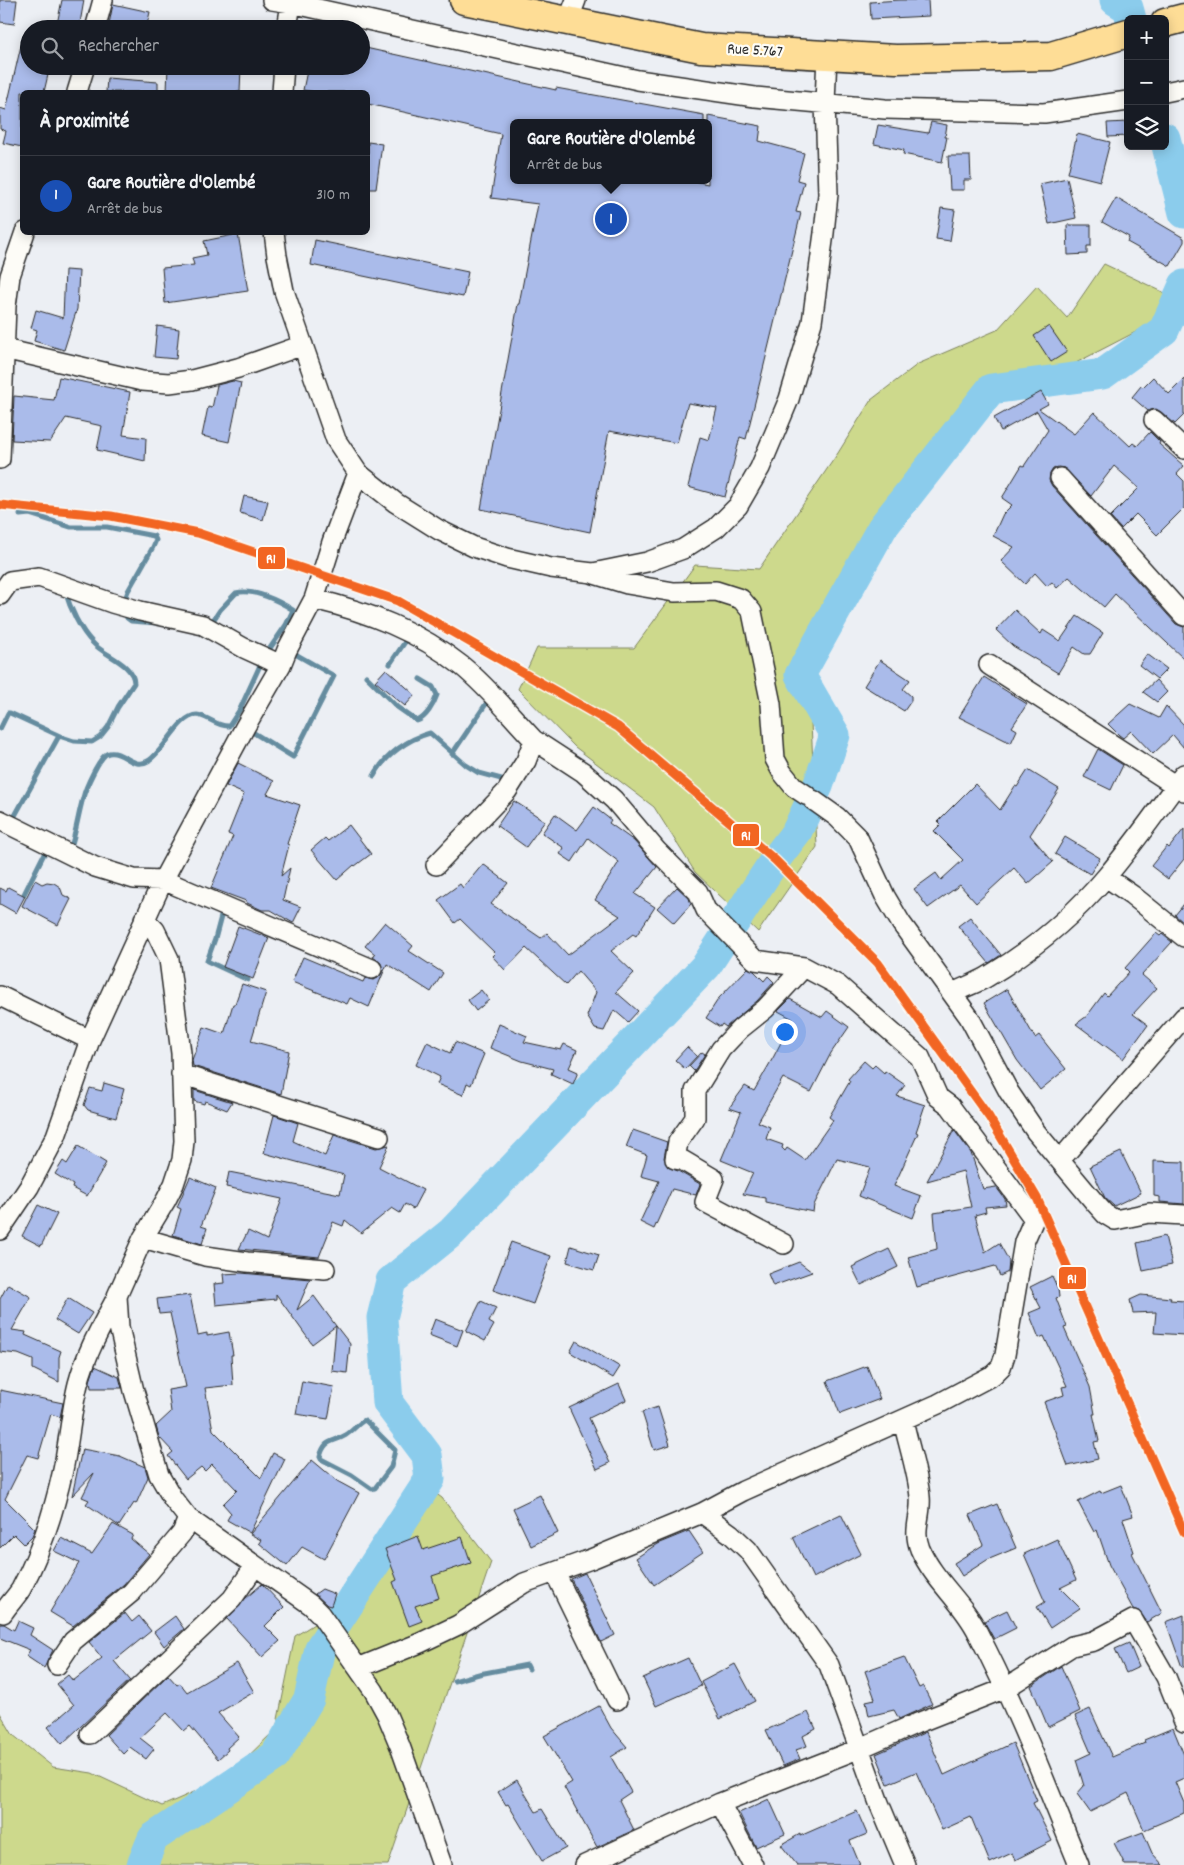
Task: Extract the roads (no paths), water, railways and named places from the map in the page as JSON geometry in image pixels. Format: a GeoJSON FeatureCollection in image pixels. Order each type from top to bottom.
{"type":"FeatureCollection","features":[{"type":"Feature","properties":{"kind":"highway","name":"Rue 5.767"},"geometry":{"type":"LineString","coordinates":[[464,0],[572,10],[701,48],[896,59],[1051,56],[1124,34]]}},
{"type":"Feature","properties":{"kind":"highway"},"geometry":{"type":"LineString","coordinates":[[1169,22],[1184,18]]}},
{"type":"Feature","properties":{"kind":"street"},"geometry":{"type":"LineString","coordinates":[[97,20],[103,0]]}},
{"type":"Feature","properties":{"kind":"street"},"geometry":{"type":"LineString","coordinates":[[272,0],[368,20]]}},
{"type":"Feature","properties":{"kind":"street"},"geometry":{"type":"LineString","coordinates":[[288,20],[291,3]]}},
{"type":"Feature","properties":{"kind":"street"},"geometry":{"type":"LineString","coordinates":[[370,21],[638,80],[755,97],[886,109],[1044,113],[1124,102]]}},
{"type":"Feature","properties":{"kind":"street"},"geometry":{"type":"LineString","coordinates":[[593,573],[647,562],[683,549],[716,528],[738,506],[760,468],[789,400],[812,322],[828,194],[825,103],[826,55]]}},
{"type":"Feature","properties":{"kind":"street"},"geometry":{"type":"LineString","coordinates":[[78,90],[82,75]]}},
{"type":"Feature","properties":{"kind":"street"},"geometry":{"type":"LineString","coordinates":[[282,90],[283,75]]}},
{"type":"Feature","properties":{"kind":"street"},"geometry":{"type":"LineString","coordinates":[[1169,91],[1184,88]]}},
{"type":"Feature","properties":{"kind":"street"},"geometry":{"type":"LineString","coordinates":[[0,459],[6,306],[10,276],[24,235]]}},
{"type":"Feature","properties":{"kind":"street"},"geometry":{"type":"LineString","coordinates":[[274,235],[276,256],[284,291],[336,440],[358,473],[403,508],[439,530],[474,547],[507,558],[551,568],[593,573],[637,586],[674,592],[716,592],[742,599],[752,612],[771,704],[775,759],[782,772],[794,787],[837,817],[858,838],[893,910],[969,1017],[1009,1092],[1036,1132],[1096,1204],[1105,1214],[1115,1220],[1149,1213],[1184,1216]]}},
{"type":"Feature","properties":{"kind":"street"},"geometry":{"type":"LineString","coordinates":[[4,348],[142,381],[169,383],[192,380],[238,368],[303,345]]}},
{"type":"Feature","properties":{"kind":"street"},"geometry":{"type":"LineString","coordinates":[[1154,420],[1184,449]]}},
{"type":"Feature","properties":{"kind":"street"},"geometry":{"type":"LineString","coordinates":[[0,1230],[29,1187],[52,1144],[90,1040],[163,880],[245,727],[281,665],[314,599],[332,542],[358,473]]}},
{"type":"Feature","properties":{"kind":"street"},"geometry":{"type":"LineString","coordinates":[[1060,478],[1184,616]]}},
{"type":"Feature","properties":{"kind":"street"},"geometry":{"type":"LineString","coordinates":[[0,595],[10,581],[39,577],[112,603],[203,625],[244,648],[281,665]]}},
{"type":"Feature","properties":{"kind":"street"},"geometry":{"type":"LineString","coordinates":[[314,599],[377,617],[401,628],[443,652],[478,680],[534,740],[583,772],[614,800],[657,851],[698,892],[706,910],[755,960],[804,967],[838,985],[920,1057],[938,1097],[950,1106],[1034,1219],[1024,1242],[1005,1355],[1001,1366],[984,1381],[743,1491],[702,1512],[555,1573],[524,1583],[458,1625],[420,1643],[358,1668]]}},
{"type":"Feature","properties":{"kind":"street"},"geometry":{"type":"LineString","coordinates":[[953,993],[986,978],[1013,960],[1080,905],[1106,876],[1181,783],[989,665]]}},
{"type":"Feature","properties":{"kind":"street"},"geometry":{"type":"LineString","coordinates":[[436,865],[506,791],[526,761],[534,740]]}},
{"type":"Feature","properties":{"kind":"street"},"geometry":{"type":"LineString","coordinates":[[0,820],[95,867],[134,879],[163,880],[372,969]]}},
{"type":"Feature","properties":{"kind":"street"},"geometry":{"type":"LineString","coordinates":[[1106,876],[1132,894],[1184,937]]}},
{"type":"Feature","properties":{"kind":"street"},"geometry":{"type":"LineString","coordinates":[[2,1613],[20,1589],[46,1534],[53,1513],[62,1475],[78,1383],[89,1352],[143,1238],[174,1184],[182,1160],[184,1141],[178,1027],[169,959],[155,930],[144,919]]}},
{"type":"Feature","properties":{"kind":"street"},"geometry":{"type":"LineString","coordinates":[[784,1244],[705,1202],[714,1179],[682,1160],[675,1159],[678,1142],[695,1118],[695,1091],[721,1049],[740,1029],[765,1009],[804,967]]}},
{"type":"Feature","properties":{"kind":"street"},"geometry":{"type":"LineString","coordinates":[[0,996],[90,1040]]}},
{"type":"Feature","properties":{"kind":"street"},"geometry":{"type":"LineString","coordinates":[[1060,1159],[1184,1017]]}},
{"type":"Feature","properties":{"kind":"street"},"geometry":{"type":"LineString","coordinates":[[181,1074],[379,1137]]}},
{"type":"Feature","properties":{"kind":"street"},"geometry":{"type":"LineString","coordinates":[[143,1238],[172,1248],[205,1256],[325,1270]]}},
{"type":"Feature","properties":{"kind":"street"},"geometry":{"type":"LineString","coordinates":[[117,1296],[120,1327],[134,1391],[158,1475],[188,1518],[311,1605],[320,1614],[374,1691],[388,1715],[442,1865]]}},
{"type":"Feature","properties":{"kind":"street"},"geometry":{"type":"LineString","coordinates":[[902,1420],[920,1496],[916,1532],[920,1548],[943,1586],[962,1606],[970,1618],[1006,1688],[1078,1865]]}},
{"type":"Feature","properties":{"kind":"street"},"geometry":{"type":"LineString","coordinates":[[702,1512],[731,1534],[748,1550],[821,1652],[832,1674],[858,1749],[905,1865]]}},
{"type":"Feature","properties":{"kind":"street"},"geometry":{"type":"LineString","coordinates":[[57,1665],[73,1641],[132,1592],[182,1534],[188,1518]]}},
{"type":"Feature","properties":{"kind":"street"},"geometry":{"type":"LineString","coordinates":[[90,1734],[212,1620],[232,1599],[256,1566]]}},
{"type":"Feature","properties":{"kind":"street"},"geometry":{"type":"LineString","coordinates":[[555,1573],[618,1700]]}},
{"type":"Feature","properties":{"kind":"street"},"geometry":{"type":"LineString","coordinates":[[595,1863],[720,1803],[1006,1688],[1072,1646],[1094,1641],[1133,1620],[1166,1677],[1184,1722]]}},
{"type":"Feature","properties":{"kind":"street"},"geometry":{"type":"LineString","coordinates":[[720,1803],[752,1865]]}},
{"type":"Feature","properties":{"kind":"waterway"},"geometry":{"type":"LineString","coordinates":[[1115,0],[1128,8],[1130,15]]}},
{"type":"Feature","properties":{"kind":"waterway"},"geometry":{"type":"LineString","coordinates":[[1168,150],[1184,213]]}},
{"type":"Feature","properties":{"kind":"waterway"},"geometry":{"type":"LineString","coordinates":[[142,1865],[153,1838],[275,1756],[309,1699],[320,1648],[430,1479],[427,1455],[388,1403],[382,1318],[391,1281],[452,1232],[706,966],[775,860],[797,831],[818,786],[835,735],[800,675],[882,528],[991,389],[1103,374],[1164,330],[1184,285]]}},
{"type":"Feature","properties":{"kind":"waterway"},"geometry":{"type":"LineString","coordinates":[[20,515],[30,514],[71,527],[107,527],[154,536],[156,540],[153,547],[128,591],[124,602]]}},
{"type":"Feature","properties":{"kind":"waterway"},"geometry":{"type":"LineString","coordinates":[[0,729],[8,713],[10,713],[62,737],[74,741],[92,742],[100,737],[108,727],[118,707],[134,683],[133,676],[124,665],[88,638],[76,618],[65,591]]}},
{"type":"Feature","properties":{"kind":"waterway"},"geometry":{"type":"LineString","coordinates":[[210,625],[220,610],[236,593],[250,592],[266,596],[281,603],[293,610],[286,625],[266,654]]}},
{"type":"Feature","properties":{"kind":"waterway"},"geometry":{"type":"LineString","coordinates":[[124,611],[127,618],[131,621],[157,623]]}},
{"type":"Feature","properties":{"kind":"waterway"},"geometry":{"type":"LineString","coordinates":[[390,664],[409,636]]}},
{"type":"Feature","properties":{"kind":"waterway"},"geometry":{"type":"LineString","coordinates":[[249,730],[293,757],[334,676],[290,651]]}},
{"type":"Feature","properties":{"kind":"waterway"},"geometry":{"type":"LineString","coordinates":[[70,850],[84,794],[93,772],[105,755],[109,753],[119,754],[138,763],[148,761],[160,750],[184,721],[197,715],[220,725],[229,726],[240,709],[262,661]]}},
{"type":"Feature","properties":{"kind":"waterway"},"geometry":{"type":"LineString","coordinates":[[366,676],[397,707],[417,721],[424,717],[437,695],[433,687],[420,679]]}},
{"type":"Feature","properties":{"kind":"waterway"},"geometry":{"type":"LineString","coordinates":[[452,754],[490,698]]}},
{"type":"Feature","properties":{"kind":"waterway"},"geometry":{"type":"LineString","coordinates":[[374,776],[384,761],[398,749],[414,739],[430,733],[466,765],[479,773],[505,780]]}},
{"type":"Feature","properties":{"kind":"waterway"},"geometry":{"type":"LineString","coordinates":[[12,821],[59,736]]}},
{"type":"Feature","properties":{"kind":"waterway"},"geometry":{"type":"LineString","coordinates":[[23,896],[45,852]]}},
{"type":"Feature","properties":{"kind":"waterway"},"geometry":{"type":"LineString","coordinates":[[223,909],[207,961],[248,980]]}},
{"type":"Feature","properties":{"kind":"waterway"},"geometry":{"type":"LineString","coordinates":[[365,1420],[395,1450],[391,1467],[375,1488],[372,1489],[320,1457],[327,1444],[346,1435],[365,1420]]}},
{"type":"Feature","properties":{"kind":"waterway"},"geometry":{"type":"LineString","coordinates":[[454,1681],[527,1665],[529,1669]]}},
{"type":"Feature","properties":{"kind":"place","name":"Gare Routière d'Olembé"},"geometry":{"type":"Point","coordinates":[611,219]}}]}
